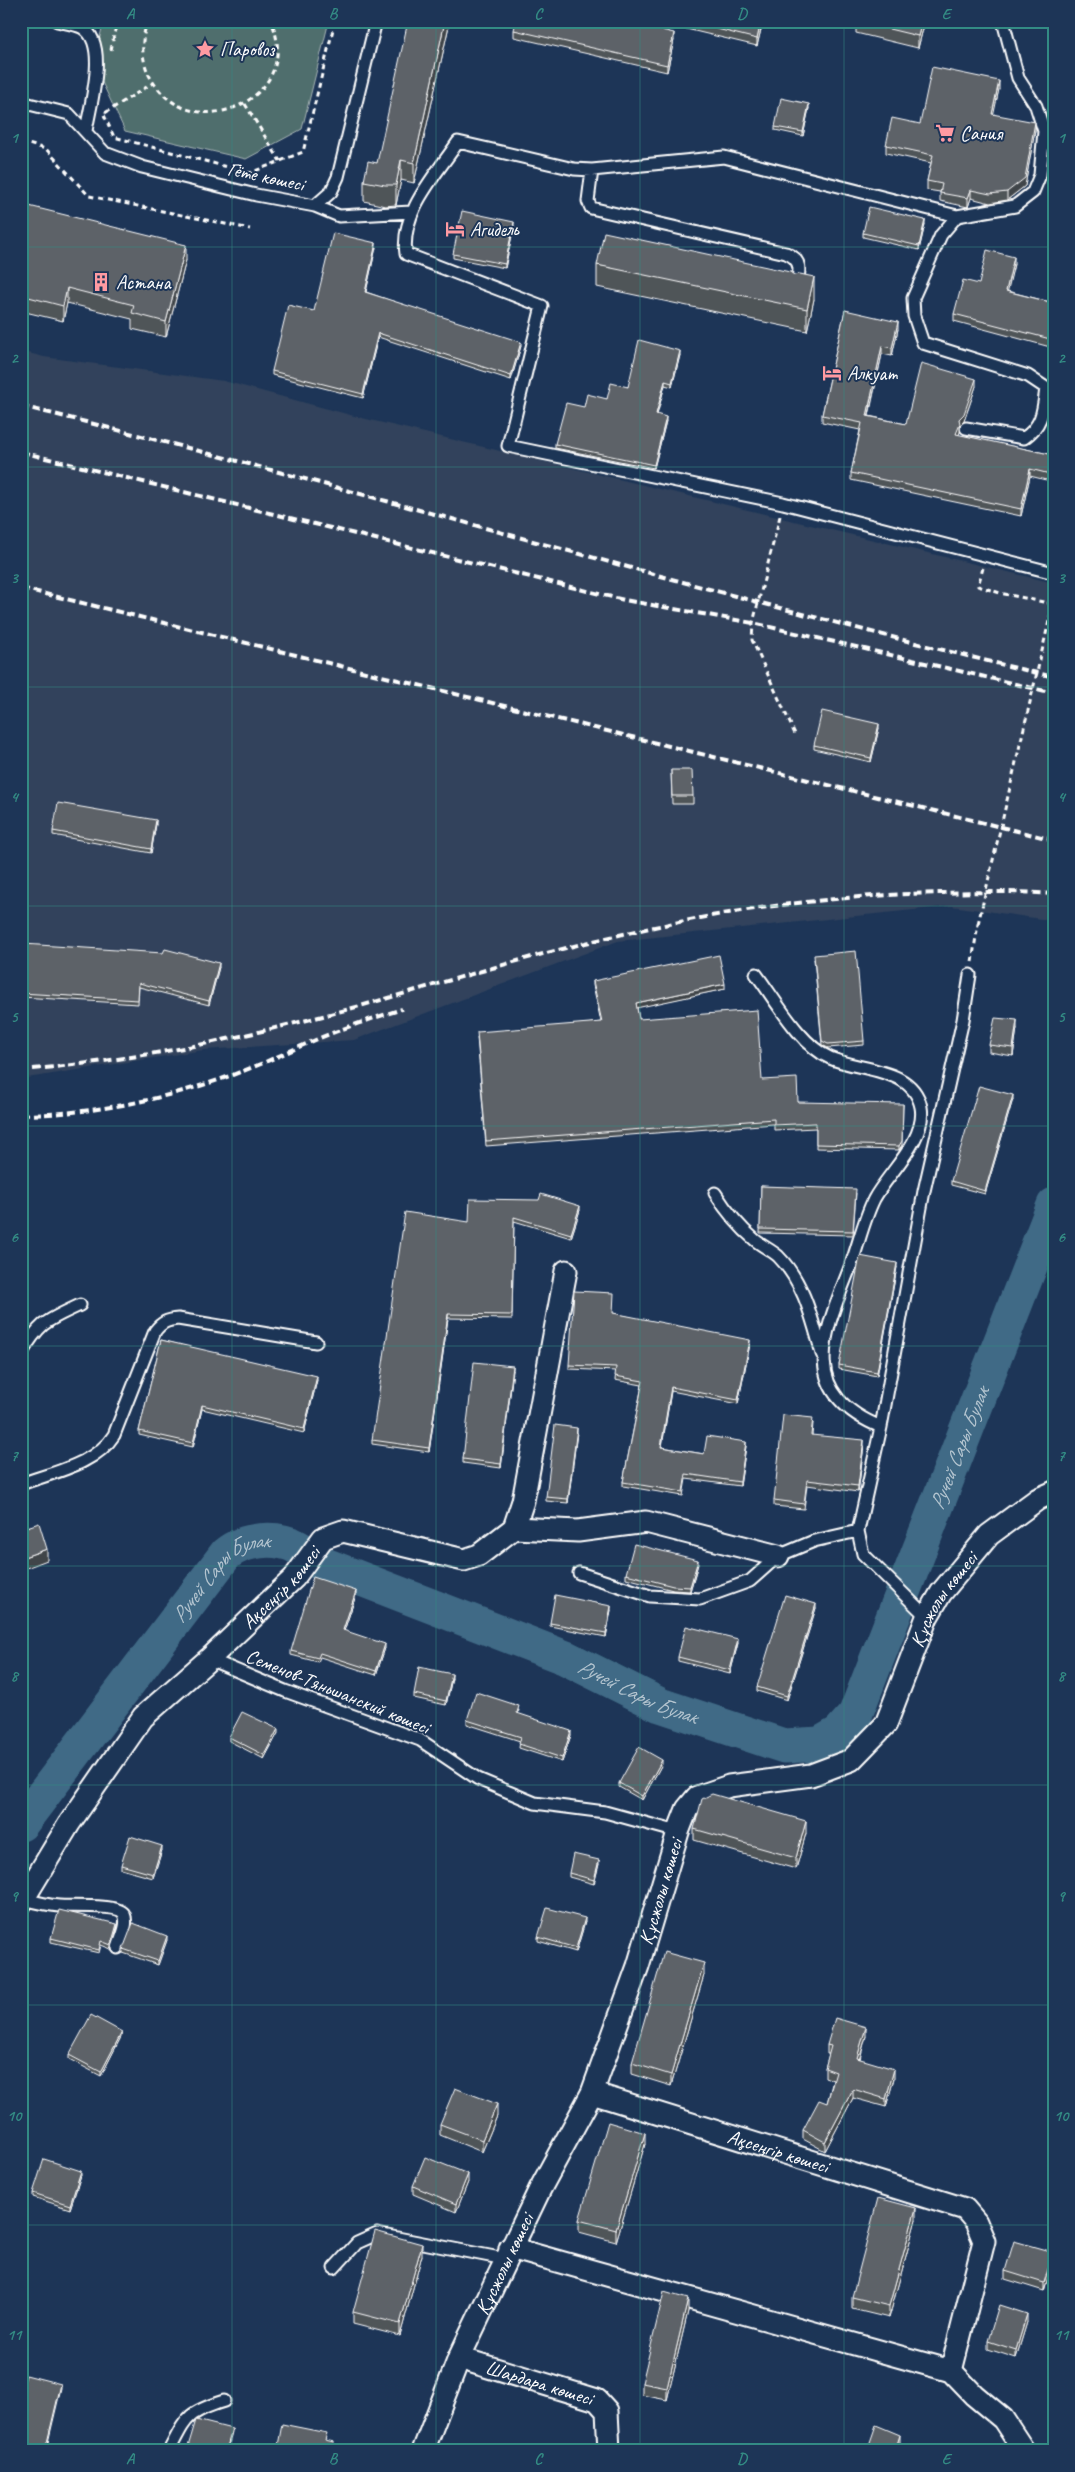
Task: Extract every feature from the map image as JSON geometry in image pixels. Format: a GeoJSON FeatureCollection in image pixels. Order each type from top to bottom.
{"type":"FeatureCollection","features":[{"type":"Feature","properties":{"kind":"street"},"geometry":{"type":"LineString","coordinates":[[566,1271],[523,1501],[514,1528],[578,1531],[646,1522],[778,1556]]}},
{"type":"Feature","properties":{"kind":"street","name":"Құсжолы көшесі"},"geometry":{"type":"LineString","coordinates":[[423,2451],[459,2358],[508,2254],[592,2092],[638,1966],[678,1832],[687,1809],[697,1798],[730,1786],[811,1775],[851,1760],[886,1724],[927,1617],[941,1593],[989,1535],[1038,1499],[1054,1492]]}},
{"type":"Feature","properties":{"kind":"street","name":"Ақсеңгір көшесі"},"geometry":{"type":"LineString","coordinates":[[22,1901],[69,1824],[143,1717],[209,1659],[294,1578],[323,1538],[342,1531],[464,1560],[479,1556],[514,1528]]}},
{"type":"Feature","properties":{"kind":"street","name":"Ақсеңгір көшесі"},"geometry":{"type":"LineString","coordinates":[[592,2092],[965,2209],[976,2222],[984,2241],[951,2371]]}},
{"type":"Feature","properties":{"kind":"street"},"geometry":{"type":"LineString","coordinates":[[508,2254],[951,2371],[974,2395],[1003,2419],[1024,2451]]}},
{"type":"Feature","properties":{"kind":"street","name":"Шардара көшесі"},"geometry":{"type":"LineString","coordinates":[[459,2358],[597,2400],[607,2411],[609,2451]]}},
{"type":"Feature","properties":{"kind":"lane"},"geometry":{"type":"LineString","coordinates":[[57,21],[83,24],[92,36],[98,57],[86,131]]}},
{"type":"Feature","properties":{"kind":"lane","name":"Гёте көшесі"},"geometry":{"type":"LineString","coordinates":[[21,102],[69,114],[105,153],[142,168],[256,195],[315,206],[331,192],[338,177],[376,21]]}},
{"type":"Feature","properties":{"kind":"lane"},"geometry":{"type":"LineString","coordinates":[[1003,21],[1018,78],[1036,106],[1044,132],[1040,175],[1033,192],[1015,206],[957,216],[724,157],[592,170],[574,169],[458,142],[412,212],[404,239],[406,254],[542,306],[508,446],[783,503],[1054,573]]}},
{"type":"Feature","properties":{"kind":"lane"},"geometry":{"type":"LineString","coordinates":[[592,170],[588,201],[591,208],[786,253],[795,257],[798,264],[796,290]]}},
{"type":"Feature","properties":{"kind":"lane"},"geometry":{"type":"LineString","coordinates":[[315,206],[338,216],[412,212]]}},
{"type":"Feature","properties":{"kind":"lane"},"geometry":{"type":"LineString","coordinates":[[957,216],[942,235],[912,298],[914,316],[923,343],[1028,376],[1046,388],[1043,418],[1035,430],[1024,438],[966,428]]}},
{"type":"Feature","properties":{"kind":"lane"},"geometry":{"type":"LineString","coordinates":[[756,974],[808,1044],[829,1058],[903,1080],[915,1092],[921,1107],[921,1125],[911,1144],[874,1200],[836,1299],[828,1328],[823,1358]]}},
{"type":"Feature","properties":{"kind":"lane"},"geometry":{"type":"LineString","coordinates":[[927,1617],[863,1554],[858,1531],[881,1427],[924,1191],[963,1020],[970,975]]}},
{"type":"Feature","properties":{"kind":"lane"},"geometry":{"type":"LineString","coordinates":[[716,1193],[729,1216],[758,1242],[777,1255],[802,1289],[823,1358],[828,1385],[838,1400],[863,1420],[881,1427]]}},
{"type":"Feature","properties":{"kind":"lane"},"geometry":{"type":"LineString","coordinates":[[21,1354],[30,1337],[43,1322],[80,1305]]}},
{"type":"Feature","properties":{"kind":"lane"},"geometry":{"type":"LineString","coordinates":[[21,1484],[78,1463],[95,1455],[108,1445],[114,1435],[155,1331],[161,1323],[178,1319],[316,1342]]}},
{"type":"Feature","properties":{"kind":"lane"},"geometry":{"type":"LineString","coordinates":[[579,1573],[650,1596],[700,1600],[750,1581],[778,1556],[814,1540],[858,1531]]}},
{"type":"Feature","properties":{"kind":"lane","name":"Семенов-Тяньшанский көшесі"},"geometry":{"type":"LineString","coordinates":[[209,1659],[285,1691],[420,1740],[478,1779],[535,1803],[605,1812],[678,1832]]}},
{"type":"Feature","properties":{"kind":"lane"},"geometry":{"type":"LineString","coordinates":[[22,1901],[57,1906],[104,1907],[121,1911],[126,1925],[118,1948]]}},
{"type":"Feature","properties":{"kind":"lane"},"geometry":{"type":"LineString","coordinates":[[334,2268],[356,2243],[377,2234],[508,2254]]}},
{"type":"Feature","properties":{"kind":"lane"},"geometry":{"type":"LineString","coordinates":[[169,2451],[187,2417],[205,2407],[224,2401]]}},
{"type":"Feature","properties":{"kind":"path"},"geometry":{"type":"LineString","coordinates":[[110,59],[118,21]]}},
{"type":"Feature","properties":{"kind":"path"},"geometry":{"type":"LineString","coordinates":[[148,21],[143,40],[143,55],[153,83],[174,103],[187,110],[217,113],[245,104],[264,87],[275,64],[276,38],[271,21]]}},
{"type":"Feature","properties":{"kind":"path"},"geometry":{"type":"LineString","coordinates":[[104,105],[104,114],[114,137],[250,173],[303,152],[335,21]]}},
{"type":"Feature","properties":{"kind":"path"},"geometry":{"type":"LineString","coordinates":[[104,114],[153,83]]}},
{"type":"Feature","properties":{"kind":"path"},"geometry":{"type":"LineString","coordinates":[[245,104],[280,161]]}},
{"type":"Feature","properties":{"kind":"path"},"geometry":{"type":"LineString","coordinates":[[21,142],[46,149],[89,196],[250,229]]}},
{"type":"Feature","properties":{"kind":"path"},"geometry":{"type":"LineString","coordinates":[[783,503],[753,623],[752,640],[796,734]]}},
{"type":"Feature","properties":{"kind":"path"},"geometry":{"type":"LineString","coordinates":[[970,975],[978,924],[1053,604],[1000,593],[978,586],[986,556]]}},
{"type":"Feature","properties":{"kind":"shaded area"},"geometry":{"type":"Polygon","coordinates":[[[21,351],[44,357],[224,381],[358,417],[1054,583],[1054,921],[952,906],[618,941],[354,1040],[204,1050],[21,1079],[21,351]]]}},
{"type":"Feature","properties":{"kind":"green space"},"geometry":{"type":"Polygon","coordinates":[[[104,21],[329,21],[302,129],[246,159],[125,131],[93,63],[104,21]]]}},
{"type":"Feature","properties":{"kind":"building"},"geometry":{"type":"Polygon","coordinates":[[[408,21],[445,21],[414,163],[401,160],[396,185],[364,181],[368,161],[377,163],[408,21]]]}},
{"type":"Feature","properties":{"kind":"building"},"geometry":{"type":"Polygon","coordinates":[[[516,21],[624,21],[674,33],[667,65],[514,30],[516,21]]]}},
{"type":"Feature","properties":{"kind":"building"},"geometry":{"type":"Polygon","coordinates":[[[685,21],[761,21],[757,39],[685,21]]]}},
{"type":"Feature","properties":{"kind":"building"},"geometry":{"type":"Polygon","coordinates":[[[856,21],[922,21],[918,36],[856,21]]]}},
{"type":"Feature","properties":{"kind":"building"},"geometry":{"type":"Polygon","coordinates":[[[932,67],[999,81],[992,114],[1035,122],[1025,178],[1007,192],[990,194],[971,190],[968,198],[940,193],[942,184],[927,181],[933,155],[886,145],[892,118],[920,124],[932,67]]]}},
{"type":"Feature","properties":{"kind":"building"},"geometry":{"type":"Polygon","coordinates":[[[781,98],[809,104],[803,132],[775,127],[781,98]]]}},
{"type":"Feature","properties":{"kind":"building","name":"Астана"},"geometry":{"type":"Polygon","coordinates":[[[21,204],[186,245],[166,322],[132,313],[134,305],[67,288],[63,306],[21,295],[21,204]]]}},
{"type":"Feature","properties":{"kind":"building"},"geometry":{"type":"Polygon","coordinates":[[[869,207],[925,220],[919,246],[863,233],[869,207]]]}},
{"type":"Feature","properties":{"kind":"building"},"geometry":{"type":"Polygon","coordinates":[[[462,211],[514,222],[505,264],[453,254],[462,211]]]}},
{"type":"Feature","properties":{"kind":"building"},"geometry":{"type":"Polygon","coordinates":[[[604,232],[790,272],[794,275],[800,274],[814,277],[807,309],[597,265],[604,232]]]}},
{"type":"Feature","properties":{"kind":"building"},"geometry":{"type":"Polygon","coordinates":[[[333,233],[376,243],[365,292],[521,342],[511,376],[378,333],[363,394],[272,371],[288,305],[314,311],[333,233]]]}},
{"type":"Feature","properties":{"kind":"building"},"geometry":{"type":"Polygon","coordinates":[[[987,250],[1014,257],[1006,291],[1054,303],[1054,340],[954,314],[963,280],[979,284],[987,250]]]}},
{"type":"Feature","properties":{"kind":"building"},"geometry":{"type":"Polygon","coordinates":[[[845,310],[898,322],[892,348],[882,346],[867,416],[906,424],[921,363],[976,379],[964,414],[959,419],[960,424],[956,434],[1054,455],[1054,475],[1030,469],[1021,509],[851,473],[862,423],[822,415],[845,310]]]}},
{"type":"Feature","properties":{"kind":"building"},"geometry":{"type":"Polygon","coordinates":[[[639,340],[680,351],[672,383],[665,381],[656,414],[666,417],[654,465],[555,444],[566,403],[584,407],[587,394],[607,399],[611,383],[628,387],[639,340]]]}},
{"type":"Feature","properties":{"kind":"building"},"geometry":{"type":"Polygon","coordinates":[[[822,711],[879,724],[871,758],[814,745],[822,711]]]}},
{"type":"Feature","properties":{"kind":"building"},"geometry":{"type":"Polygon","coordinates":[[[671,770],[692,770],[693,796],[672,796],[671,770]]]}},
{"type":"Feature","properties":{"kind":"building"},"geometry":{"type":"Polygon","coordinates":[[[58,803],[156,820],[151,849],[53,831],[58,803]]]}},
{"type":"Feature","properties":{"kind":"building"},"geometry":{"type":"Polygon","coordinates":[[[23,944],[163,953],[165,949],[219,963],[209,1001],[139,983],[138,1000],[21,993],[23,944]]]}},
{"type":"Feature","properties":{"kind":"building"},"geometry":{"type":"Polygon","coordinates":[[[856,951],[864,1041],[828,1044],[822,1041],[814,955],[856,951]]]}},
{"type":"Feature","properties":{"kind":"building"},"geometry":{"type":"Polygon","coordinates":[[[719,955],[725,984],[636,1003],[639,1019],[757,1010],[762,1080],[797,1078],[798,1102],[903,1104],[902,1141],[899,1146],[816,1144],[816,1123],[774,1125],[774,1119],[486,1141],[477,1032],[602,1022],[593,981],[719,955]]]}},
{"type":"Feature","properties":{"kind":"building"},"geometry":{"type":"Polygon","coordinates":[[[995,1018],[1017,1020],[1013,1048],[989,1045],[995,1018]]]}},
{"type":"Feature","properties":{"kind":"building"},"geometry":{"type":"Polygon","coordinates":[[[979,1086],[1013,1095],[985,1191],[951,1181],[979,1086]]]}},
{"type":"Feature","properties":{"kind":"building"},"geometry":{"type":"Polygon","coordinates":[[[761,1186],[856,1189],[853,1231],[760,1229],[761,1186]]]}},
{"type":"Feature","properties":{"kind":"building"},"geometry":{"type":"Polygon","coordinates":[[[541,1194],[580,1206],[571,1234],[514,1217],[512,1315],[448,1314],[429,1448],[372,1440],[405,1212],[469,1222],[470,1199],[539,1200],[541,1194]]]}},
{"type":"Feature","properties":{"kind":"building"},"geometry":{"type":"Polygon","coordinates":[[[860,1256],[897,1263],[877,1372],[839,1365],[860,1256]]]}},
{"type":"Feature","properties":{"kind":"building"},"geometry":{"type":"Polygon","coordinates":[[[574,1291],[614,1293],[613,1313],[750,1340],[738,1400],[671,1387],[661,1447],[704,1454],[707,1436],[746,1442],[740,1482],[686,1474],[683,1492],[623,1482],[643,1381],[615,1376],[616,1367],[569,1365],[574,1291]]]}},
{"type":"Feature","properties":{"kind":"building"},"geometry":{"type":"Polygon","coordinates":[[[161,1340],[317,1376],[304,1429],[202,1405],[193,1443],[139,1431],[161,1340]]]}},
{"type":"Feature","properties":{"kind":"building"},"geometry":{"type":"Polygon","coordinates":[[[474,1362],[513,1366],[501,1464],[463,1459],[474,1362]]]}},
{"type":"Feature","properties":{"kind":"building"},"geometry":{"type":"Polygon","coordinates":[[[783,1415],[813,1418],[811,1435],[864,1440],[858,1486],[807,1480],[804,1504],[774,1500],[783,1415]]]}},
{"type":"Feature","properties":{"kind":"building"},"geometry":{"type":"Polygon","coordinates":[[[555,1425],[577,1428],[568,1499],[546,1497],[555,1425]]]}},
{"type":"Feature","properties":{"kind":"building"},"geometry":{"type":"Polygon","coordinates":[[[39,1523],[47,1549],[21,1558],[21,1529],[39,1523]]]}},
{"type":"Feature","properties":{"kind":"building"},"geometry":{"type":"Polygon","coordinates":[[[634,1544],[698,1560],[690,1587],[673,1586],[626,1574],[634,1544]]]}},
{"type":"Feature","properties":{"kind":"building"},"geometry":{"type":"Polygon","coordinates":[[[313,1577],[356,1591],[343,1630],[385,1644],[376,1671],[320,1653],[318,1658],[291,1651],[313,1577]]]}},
{"type":"Feature","properties":{"kind":"building"},"geometry":{"type":"Polygon","coordinates":[[[555,1595],[611,1606],[606,1633],[550,1623],[555,1595]]]}},
{"type":"Feature","properties":{"kind":"building"},"geometry":{"type":"Polygon","coordinates":[[[785,1595],[816,1604],[787,1696],[757,1687],[785,1595]]]}},
{"type":"Feature","properties":{"kind":"building"},"geometry":{"type":"Polygon","coordinates":[[[686,1626],[738,1639],[730,1670],[678,1657],[686,1626]]]}},
{"type":"Feature","properties":{"kind":"building"},"geometry":{"type":"Polygon","coordinates":[[[419,1667],[452,1674],[446,1701],[414,1694],[419,1667]]]}},
{"type":"Feature","properties":{"kind":"building"},"geometry":{"type":"Polygon","coordinates":[[[476,1692],[519,1706],[517,1713],[571,1731],[562,1758],[519,1744],[521,1737],[467,1720],[476,1692]]]}},
{"type":"Feature","properties":{"kind":"building"},"geometry":{"type":"Polygon","coordinates":[[[242,1712],[278,1729],[264,1755],[229,1737],[242,1712]]]}},
{"type":"Feature","properties":{"kind":"building"},"geometry":{"type":"Polygon","coordinates":[[[639,1747],[662,1760],[642,1796],[619,1783],[639,1747]]]}},
{"type":"Feature","properties":{"kind":"building"},"geometry":{"type":"Polygon","coordinates":[[[712,1794],[806,1821],[796,1858],[694,1829],[702,1799],[712,1794]]]}},
{"type":"Feature","properties":{"kind":"building"},"geometry":{"type":"Polygon","coordinates":[[[130,1836],[162,1846],[153,1874],[121,1865],[130,1836]]]}},
{"type":"Feature","properties":{"kind":"building"},"geometry":{"type":"Polygon","coordinates":[[[573,1854],[599,1860],[594,1880],[569,1873],[573,1854]]]}},
{"type":"Feature","properties":{"kind":"building"},"geometry":{"type":"Polygon","coordinates":[[[547,1908],[585,1918],[576,1948],[538,1937],[547,1908]]]}},
{"type":"Feature","properties":{"kind":"building"},"geometry":{"type":"Polygon","coordinates":[[[59,1910],[117,1924],[111,1945],[101,1941],[99,1950],[51,1938],[59,1910]]]}},
{"type":"Feature","properties":{"kind":"building"},"geometry":{"type":"Polygon","coordinates":[[[133,1923],[167,1936],[158,1961],[123,1949],[133,1923]]]}},
{"type":"Feature","properties":{"kind":"building"},"geometry":{"type":"Polygon","coordinates":[[[664,1952],[704,1963],[671,2075],[632,2063],[664,1952]]]}},
{"type":"Feature","properties":{"kind":"building"},"geometry":{"type":"Polygon","coordinates":[[[91,2015],[122,2032],[101,2072],[69,2055],[91,2015]]]}},
{"type":"Feature","properties":{"kind":"building"},"geometry":{"type":"Polygon","coordinates":[[[835,2018],[866,2027],[857,2058],[894,2069],[886,2099],[853,2089],[825,2142],[803,2130],[819,2100],[827,2103],[836,2072],[825,2068],[831,2046],[827,2045],[835,2018]]]}},
{"type":"Feature","properties":{"kind":"building"},"geometry":{"type":"Polygon","coordinates":[[[455,2088],[497,2104],[482,2140],[440,2124],[455,2088]]]}},
{"type":"Feature","properties":{"kind":"building"},"geometry":{"type":"Polygon","coordinates":[[[608,2122],[645,2133],[616,2230],[579,2220],[608,2122]]]}},
{"type":"Feature","properties":{"kind":"building"},"geometry":{"type":"Polygon","coordinates":[[[425,2157],[468,2174],[456,2204],[413,2186],[425,2157]]]}},
{"type":"Feature","properties":{"kind":"building"},"geometry":{"type":"Polygon","coordinates":[[[44,2159],[81,2171],[70,2205],[33,2193],[44,2159]]]}},
{"type":"Feature","properties":{"kind":"building"},"geometry":{"type":"Polygon","coordinates":[[[878,2198],[916,2208],[889,2306],[852,2297],[878,2198]]]}},
{"type":"Feature","properties":{"kind":"building"},"geometry":{"type":"Polygon","coordinates":[[[375,2231],[422,2244],[400,2324],[353,2312],[375,2231]]]}},
{"type":"Feature","properties":{"kind":"building"},"geometry":{"type":"Polygon","coordinates":[[[1014,2241],[1053,2252],[1044,2283],[1005,2271],[1014,2241]]]}},
{"type":"Feature","properties":{"kind":"building"},"geometry":{"type":"Polygon","coordinates":[[[664,2292],[688,2299],[667,2388],[642,2383],[664,2292]]]}},
{"type":"Feature","properties":{"kind":"building"},"geometry":{"type":"Polygon","coordinates":[[[999,2305],[1027,2314],[1016,2350],[988,2341],[999,2305]]]}},
{"type":"Feature","properties":{"kind":"building"},"geometry":{"type":"Polygon","coordinates":[[[26,2375],[61,2384],[45,2451],[21,2451],[21,2393],[26,2375]]]}},
{"type":"Feature","properties":{"kind":"building"},"geometry":{"type":"Polygon","coordinates":[[[196,2420],[232,2429],[226,2451],[187,2450],[196,2420]]]}},
{"type":"Feature","properties":{"kind":"building"},"geometry":{"type":"Polygon","coordinates":[[[282,2424],[327,2433],[325,2440],[334,2442],[332,2451],[277,2451],[282,2424]]]}},
{"type":"Feature","properties":{"kind":"building"},"geometry":{"type":"Polygon","coordinates":[[[876,2425],[900,2435],[895,2451],[867,2451],[876,2425]]]}},
{"type":"Feature","properties":{"kind":"waterway","name":"Ручей Сары Булак"},"geometry":{"type":"LineString","coordinates":[[21,1824],[226,1554],[251,1542],[270,1540],[289,1544],[320,1563],[566,1658],[660,1705],[784,1746],[820,1744],[839,1733],[855,1715],[1054,1205]]}},
{"type":"Feature","properties":{"kind":"railway"},"geometry":{"type":"LineString","coordinates":[[21,406],[280,472],[795,612],[1054,677]]}},
{"type":"Feature","properties":{"kind":"railway"},"geometry":{"type":"LineString","coordinates":[[21,452],[624,600],[753,623],[1054,693]]}},
{"type":"Feature","properties":{"kind":"railway"},"geometry":{"type":"LineString","coordinates":[[21,588],[1054,840]]}},
{"type":"Feature","properties":{"kind":"railway"},"geometry":{"type":"LineString","coordinates":[[21,1070],[155,1053],[254,1033],[365,1005],[559,950],[641,930],[726,913],[812,901],[899,894],[999,892],[1054,894]]}},
{"type":"Feature","properties":{"kind":"railway"},"geometry":{"type":"LineString","coordinates":[[21,1115],[78,1112],[162,1097],[252,1068],[335,1032],[402,1009]]}},
{"type":"Feature","properties":{"kind":"place","name":"Паровоз"},"geometry":{"type":"Point","coordinates":[205,49]}},
{"type":"Feature","properties":{"kind":"place","name":"Сания"},"geometry":{"type":"Point","coordinates":[945,133]}},
{"type":"Feature","properties":{"kind":"place","name":"Агидель"},"geometry":{"type":"Point","coordinates":[455,229]}},
{"type":"Feature","properties":{"kind":"place","name":"Астана"},"geometry":{"type":"Point","coordinates":[101,282]}},
{"type":"Feature","properties":{"kind":"place","name":"Алкуат"},"geometry":{"type":"Point","coordinates":[832,373]}}]}
